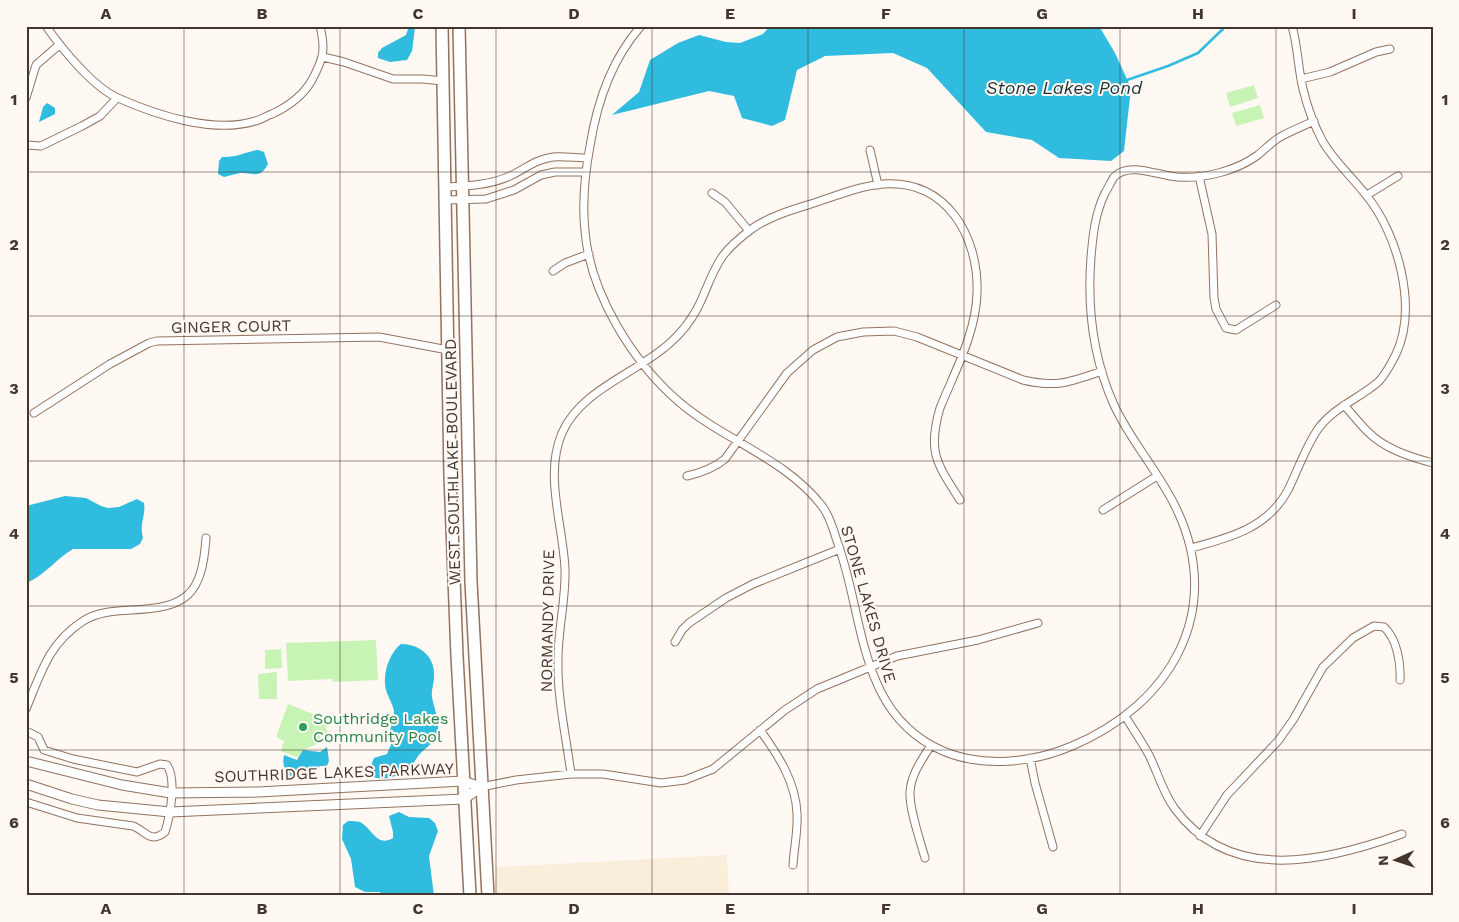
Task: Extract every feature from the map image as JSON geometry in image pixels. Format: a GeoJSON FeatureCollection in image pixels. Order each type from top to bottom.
{"type":"FeatureCollection","features":[{"type":"Feature","properties":{"kind":"main road","name":"WEST SOUTHLAKE BOULEVARD"},"geometry":{"type":"LineString","coordinates":[[442,26],[451,504],[470,896]]}},
{"type":"Feature","properties":{"kind":"main road","name":"WEST SOUTHLAKE BOULEVARD"},"geometry":{"type":"LineString","coordinates":[[459,26],[470,564],[488,896]]}},
{"type":"Feature","properties":{"kind":"street"},"geometry":{"type":"LineString","coordinates":[[46,26],[77,66],[117,98],[179,120],[223,126],[254,121],[286,107],[306,91],[323,57],[323,38],[320,26]]}},
{"type":"Feature","properties":{"kind":"street","name":"STONE LAKES DRIVE"},"geometry":{"type":"LineString","coordinates":[[641,26],[627,42],[611,71],[594,124],[588,158],[584,204],[585,232],[589,254],[601,294],[620,331],[655,379],[680,403],[796,479],[827,514],[840,549],[870,666],[880,693],[890,708],[910,730],[931,745],[952,754],[983,761],[1030,758],[1048,754],[1072,746],[1100,732],[1125,716],[1143,700],[1169,669],[1185,639],[1195,596],[1191,548],[1175,506],[1116,408],[1102,371],[1092,334],[1090,268],[1093,229],[1102,200],[1114,177],[1125,170],[1136,170],[1182,178],[1220,172],[1238,166],[1255,157],[1282,136],[1314,121]]}},
{"type":"Feature","properties":{"kind":"street"},"geometry":{"type":"LineString","coordinates":[[1191,548],[1244,532],[1270,514],[1287,492],[1307,448],[1319,428],[1333,413],[1377,382],[1396,354],[1402,338],[1405,298],[1403,280],[1391,236],[1382,217],[1367,195],[1335,160],[1323,142],[1303,91],[1292,26]]}},
{"type":"Feature","properties":{"kind":"street"},"geometry":{"type":"LineString","coordinates":[[26,98],[36,65],[59,44]]}},
{"type":"Feature","properties":{"kind":"street"},"geometry":{"type":"LineString","coordinates":[[1301,80],[1330,72],[1390,48]]}},
{"type":"Feature","properties":{"kind":"street"},"geometry":{"type":"LineString","coordinates":[[323,57],[344,62],[393,79],[443,81]]}},
{"type":"Feature","properties":{"kind":"street"},"geometry":{"type":"LineString","coordinates":[[26,145],[41,146],[82,126],[100,116],[117,98]]}},
{"type":"Feature","properties":{"kind":"street"},"geometry":{"type":"LineString","coordinates":[[870,150],[878,185]]}},
{"type":"Feature","properties":{"kind":"street"},"geometry":{"type":"LineString","coordinates":[[446,187],[499,180],[540,160],[554,157],[588,158]]}},
{"type":"Feature","properties":{"kind":"street"},"geometry":{"type":"LineString","coordinates":[[446,200],[486,199],[514,190],[541,175],[555,172],[586,172]]}},
{"type":"Feature","properties":{"kind":"street"},"geometry":{"type":"LineString","coordinates":[[1200,176],[1212,234],[1214,298],[1216,309],[1226,328],[1236,330],[1276,305]]}},
{"type":"Feature","properties":{"kind":"street"},"geometry":{"type":"LineString","coordinates":[[1367,195],[1398,176]]}},
{"type":"Feature","properties":{"kind":"street","name":"NORMANDY DRIVE"},"geometry":{"type":"LineString","coordinates":[[571,774],[560,700],[558,662],[565,569],[555,479],[555,458],[562,433],[570,418],[580,408],[609,384],[663,349],[689,323],[721,260],[727,251],[749,231],[782,213],[847,192],[878,185],[908,185],[927,191],[944,204],[965,231],[970,242],[977,280],[972,328],[940,408],[936,422],[934,444],[939,467],[960,500]]}},
{"type":"Feature","properties":{"kind":"street"},"geometry":{"type":"LineString","coordinates":[[712,193],[725,202],[749,231]]}},
{"type":"Feature","properties":{"kind":"street"},"geometry":{"type":"LineString","coordinates":[[552,271],[565,263],[589,254]]}},
{"type":"Feature","properties":{"kind":"street"},"geometry":{"type":"LineString","coordinates":[[687,476],[719,464],[725,459],[787,373],[813,350],[837,337],[863,332],[894,331],[917,337],[1023,380],[1039,384],[1055,385],[1102,371]]}},
{"type":"Feature","properties":{"kind":"street","name":"GINGER COURT"},"geometry":{"type":"LineString","coordinates":[[34,413],[110,364],[149,343],[157,341],[379,337],[448,350]]}},
{"type":"Feature","properties":{"kind":"street"},"geometry":{"type":"LineString","coordinates":[[1344,405],[1369,433],[1388,446],[1433,463]]}},
{"type":"Feature","properties":{"kind":"street"},"geometry":{"type":"LineString","coordinates":[[1103,510],[1157,476]]}},
{"type":"Feature","properties":{"kind":"street"},"geometry":{"type":"LineString","coordinates":[[26,709],[50,652],[67,633],[84,620],[103,612],[154,609],[173,605],[193,589],[205,558],[206,538]]}},
{"type":"Feature","properties":{"kind":"street"},"geometry":{"type":"LineString","coordinates":[[676,642],[682,630],[726,598],[753,584],[840,549]]}},
{"type":"Feature","properties":{"kind":"street"},"geometry":{"type":"LineString","coordinates":[[481,787],[516,780],[571,774],[603,774],[661,784],[685,780],[714,768],[785,710],[817,688],[897,656],[978,640],[1038,623]]}},
{"type":"Feature","properties":{"kind":"street"},"geometry":{"type":"LineString","coordinates":[[1200,836],[1227,795],[1278,741],[1293,720],[1323,667],[1353,638],[1374,626],[1384,627],[1391,637],[1399,659],[1400,680]]}},
{"type":"Feature","properties":{"kind":"street"},"geometry":{"type":"LineString","coordinates":[[1125,716],[1150,756],[1160,782],[1174,808],[1200,836],[1217,846],[1245,857],[1282,860],[1316,858],[1371,846],[1402,834]]}},
{"type":"Feature","properties":{"kind":"street"},"geometry":{"type":"LineString","coordinates":[[760,730],[776,752],[796,801],[797,816],[793,865]]}},
{"type":"Feature","properties":{"kind":"street"},"geometry":{"type":"LineString","coordinates":[[26,731],[38,737],[44,750],[73,759],[137,772],[160,764],[167,765],[172,781],[170,812],[165,832],[161,836],[153,838],[140,828],[133,826],[77,818],[26,802]]}},
{"type":"Feature","properties":{"kind":"street"},"geometry":{"type":"LineString","coordinates":[[925,858],[910,793],[917,768],[931,745]]}},
{"type":"Feature","properties":{"kind":"street"},"geometry":{"type":"LineString","coordinates":[[1030,758],[1053,847]]}},
{"type":"Feature","properties":{"kind":"street","name":"SOUTHRIDGE LAKES PARKWAY"},"geometry":{"type":"LineString","coordinates":[[26,761],[122,785],[171,792],[258,792],[463,781],[481,787]]}},
{"type":"Feature","properties":{"kind":"street","name":"SOUTHRIDGE LAKES PARKWAY"},"geometry":{"type":"LineString","coordinates":[[26,784],[72,799],[98,805],[170,812],[464,799],[481,787]]}},
{"type":"Feature","properties":{"kind":"shaded area"},"geometry":{"type":"Polygon","coordinates":[[[727,855],[729,896],[495,896],[496,867],[727,855]]]}},
{"type":"Feature","properties":{"kind":"green space"},"geometry":{"type":"Polygon","coordinates":[[[1254,85],[1258,98],[1230,107],[1226,93],[1254,85]]]}},
{"type":"Feature","properties":{"kind":"green space"},"geometry":{"type":"Polygon","coordinates":[[[1260,105],[1264,118],[1236,126],[1232,113],[1260,105]]]}},
{"type":"Feature","properties":{"kind":"green space"},"geometry":{"type":"Polygon","coordinates":[[[376,640],[378,680],[333,682],[332,679],[288,681],[286,643],[376,640]]]}},
{"type":"Feature","properties":{"kind":"green space"},"geometry":{"type":"Polygon","coordinates":[[[281,649],[282,668],[265,669],[265,650],[281,649]]]}},
{"type":"Feature","properties":{"kind":"green space"},"geometry":{"type":"Polygon","coordinates":[[[277,672],[277,699],[259,699],[258,674],[277,672]]]}},
{"type":"Feature","properties":{"kind":"green space","name":"Southridge Lakes Community Pool"},"geometry":{"type":"Polygon","coordinates":[[[288,704],[326,719],[327,736],[319,743],[303,750],[299,758],[281,751],[284,741],[276,737],[288,704]]]}},
{"type":"Feature","properties":{"kind":"water"},"geometry":{"type":"Polygon","coordinates":[[[409,26],[414,26],[415,28],[412,51],[407,60],[390,62],[378,58],[378,53],[382,48],[406,35],[409,26]]]}},
{"type":"Feature","properties":{"kind":"water","name":"Stone Lakes Pond"},"geometry":{"type":"Polygon","coordinates":[[[770,26],[1099,26],[1115,53],[1131,88],[1124,151],[1111,161],[1059,158],[1032,140],[986,132],[927,68],[893,53],[825,56],[797,70],[785,120],[772,126],[742,118],[734,96],[709,91],[612,115],[639,92],[650,60],[678,43],[699,35],[726,42],[740,43],[763,34],[770,26]]]}},
{"type":"Feature","properties":{"kind":"water"},"geometry":{"type":"Polygon","coordinates":[[[47,103],[55,108],[55,114],[39,122],[43,107],[47,103]]]}},
{"type":"Feature","properties":{"kind":"water"},"geometry":{"type":"Polygon","coordinates":[[[258,150],[264,152],[268,164],[259,174],[240,173],[224,177],[218,174],[219,161],[222,157],[236,156],[258,150]]]}},
{"type":"Feature","properties":{"kind":"water"},"geometry":{"type":"Polygon","coordinates":[[[65,496],[86,498],[108,508],[119,507],[137,499],[144,503],[143,538],[140,544],[131,549],[73,549],[39,576],[26,583],[26,506],[65,496]]]}},
{"type":"Feature","properties":{"kind":"water"},"geometry":{"type":"Polygon","coordinates":[[[401,644],[420,649],[432,664],[434,678],[432,697],[438,721],[438,730],[433,741],[408,769],[393,777],[376,778],[370,776],[374,758],[387,754],[396,733],[390,730],[394,711],[386,690],[385,678],[390,659],[401,644]]]}},
{"type":"Feature","properties":{"kind":"water"},"geometry":{"type":"Polygon","coordinates":[[[327,747],[329,761],[327,766],[320,766],[310,775],[303,778],[293,777],[285,769],[284,755],[297,760],[303,750],[320,752],[327,747]]]}},
{"type":"Feature","properties":{"kind":"water"},"geometry":{"type":"Polygon","coordinates":[[[399,812],[409,817],[429,818],[435,823],[438,831],[429,856],[434,896],[388,896],[379,892],[365,892],[355,887],[351,859],[342,839],[343,825],[348,821],[360,822],[383,841],[393,838],[389,816],[399,812]]]}},
{"type":"Feature","properties":{"kind":"waterway"},"geometry":{"type":"LineString","coordinates":[[1127,80],[1198,53],[1226,26]]}},
{"type":"Feature","properties":{"kind":"place","name":"Southridge Lakes Community Pool"},"geometry":{"type":"Point","coordinates":[303,727]}}]}
